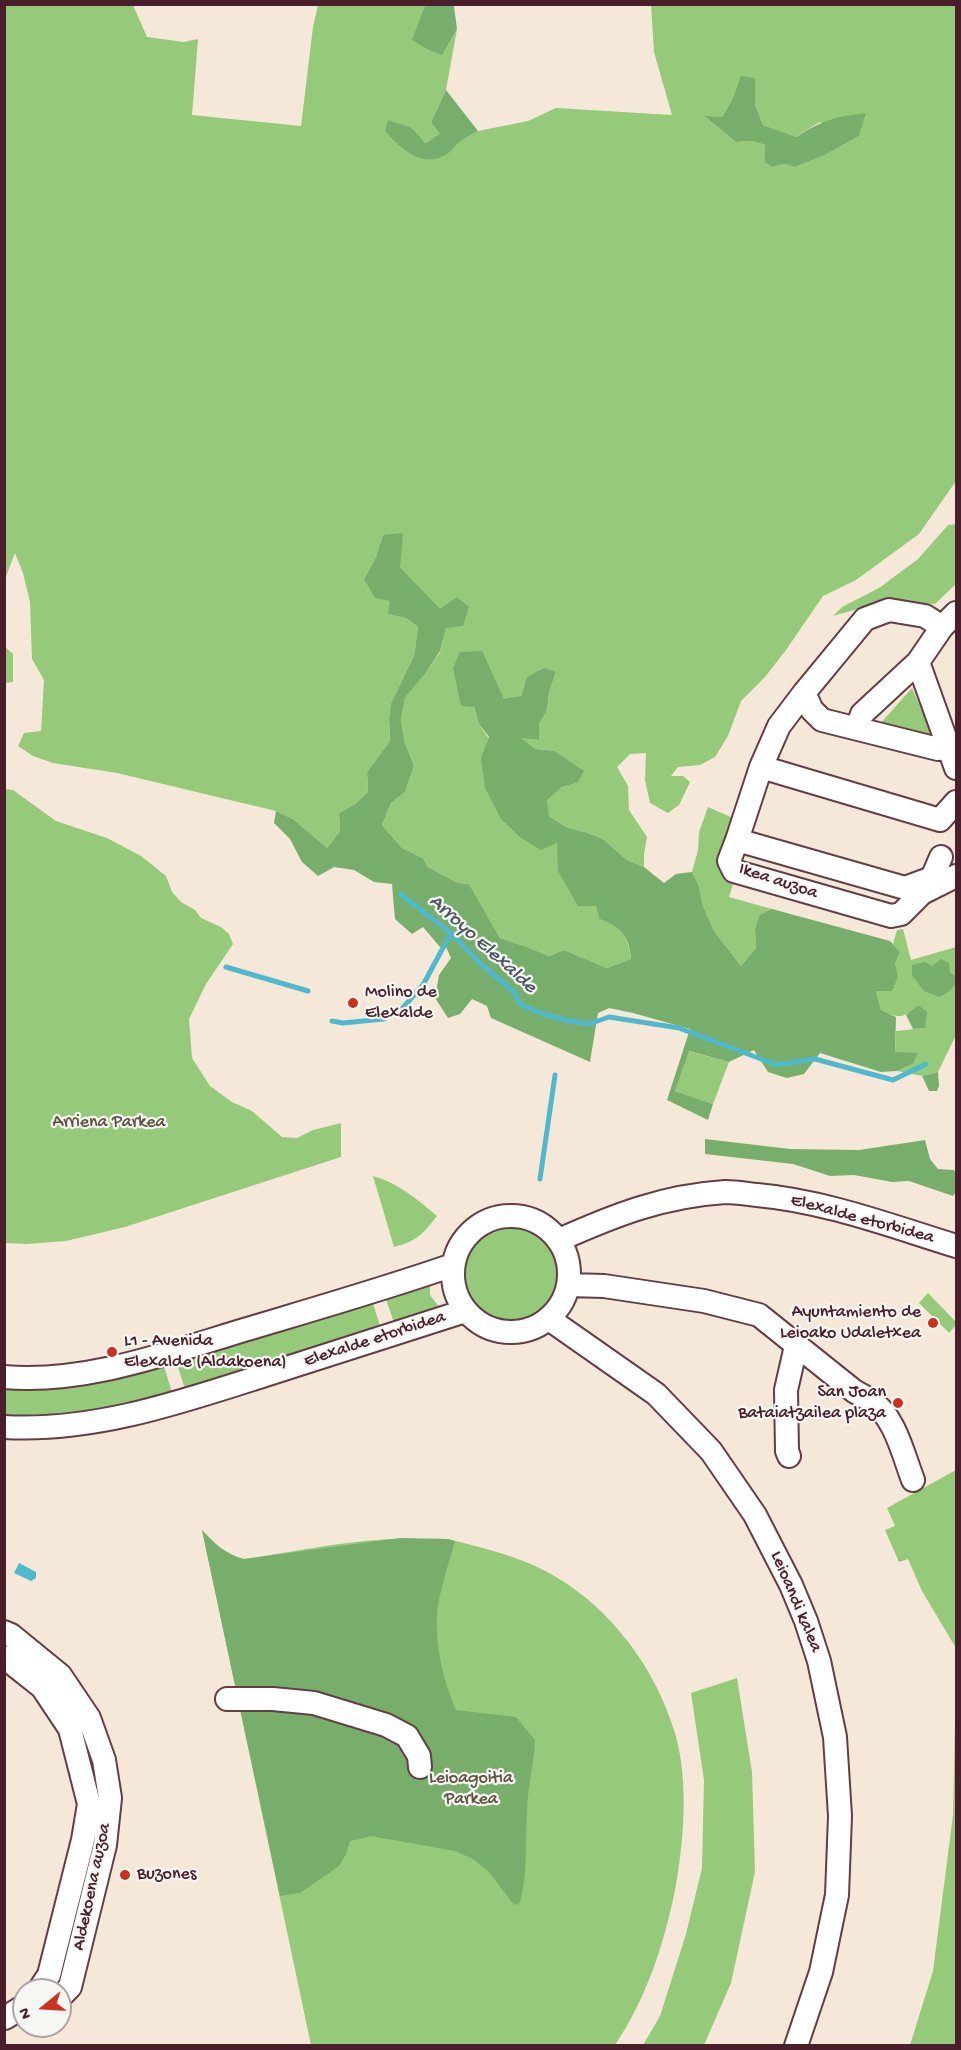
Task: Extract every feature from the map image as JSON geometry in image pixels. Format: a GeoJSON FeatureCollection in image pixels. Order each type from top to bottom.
{"type":"FeatureCollection","features":[{"type":"Feature","properties":{"kind":"street"},"geometry":{"type":"LineString","coordinates":[[737,840],[761,767],[779,726],[865,619],[890,610],[949,620],[918,662],[862,714],[857,728]]}},
{"type":"Feature","properties":{"kind":"street"},"geometry":{"type":"LineString","coordinates":[[918,662],[948,725],[957,768]]}},
{"type":"Feature","properties":{"kind":"street"},"geometry":{"type":"LineString","coordinates":[[804,693],[812,710],[822,720],[938,749],[948,725]]}},
{"type":"Feature","properties":{"kind":"street"},"geometry":{"type":"LineString","coordinates":[[761,767],[940,820]]}},
{"type":"Feature","properties":{"kind":"street"},"geometry":{"type":"LineString","coordinates":[[956,876],[941,857],[938,823],[957,802]]}},
{"type":"Feature","properties":{"kind":"street","name":"Ikea auzoa"},"geometry":{"type":"LineString","coordinates":[[941,857],[932,878],[906,888],[737,840],[729,861],[734,871],[891,916],[901,914],[922,892],[956,876]]}},
{"type":"Feature","properties":{"kind":"street","name":"Elexalde etorbidea"},"geometry":{"type":"LineString","coordinates":[[559,1240],[613,1215],[672,1199],[727,1192],[813,1203],[957,1246]]}},
{"type":"Feature","properties":{"kind":"street"},"geometry":{"type":"LineString","coordinates":[[507,1215],[526,1217],[544,1226],[559,1240],[566,1253],[569,1285],[562,1304],[549,1319],[533,1328],[514,1332],[496,1331],[479,1323],[465,1311],[457,1297],[453,1282],[453,1265],[459,1246],[471,1231],[487,1220],[507,1215]]}},
{"type":"Feature","properties":{"kind":"street"},"geometry":{"type":"LineString","coordinates":[[4,1377],[20,1378],[101,1371],[379,1290],[453,1265]]}},
{"type":"Feature","properties":{"kind":"street"},"geometry":{"type":"LineString","coordinates":[[569,1285],[604,1286],[704,1301],[759,1315],[880,1409],[889,1421],[913,1480]]}},
{"type":"Feature","properties":{"kind":"street","name":"Elexalde etorbidea"},"geometry":{"type":"LineString","coordinates":[[4,1427],[57,1426],[111,1419],[168,1406],[465,1311]]}},
{"type":"Feature","properties":{"kind":"street","name":"Leioandi kalea"},"geometry":{"type":"LineString","coordinates":[[549,1319],[656,1394],[711,1451],[755,1515],[791,1585],[806,1621],[819,1661],[835,1737],[840,1816],[835,1906],[821,1972],[796,2046]]}},
{"type":"Feature","properties":{"kind":"street"},"geometry":{"type":"LineString","coordinates":[[789,1456],[786,1390],[796,1346]]}},
{"type":"Feature","properties":{"kind":"street","name":"Aldekoena auzoa"},"geometry":{"type":"LineString","coordinates":[[7,1637],[60,1675],[89,1718],[104,1760],[99,1805],[105,1845],[69,1978]]}},
{"type":"Feature","properties":{"kind":"street"},"geometry":{"type":"LineString","coordinates":[[4,1657],[42,1688],[70,1729],[99,1805],[83,1840],[45,1978]]}},
{"type":"Feature","properties":{"kind":"street"},"geometry":{"type":"LineString","coordinates":[[227,1699],[273,1699],[314,1703],[386,1725],[407,1736],[419,1756],[420,1767]]}},
{"type":"Feature","properties":{"kind":"green space"},"geometry":{"type":"Polygon","coordinates":[[[5,5],[133,5],[147,37],[184,42],[198,39],[192,115],[301,126],[313,27],[318,5],[425,5],[413,40],[442,54],[457,29],[446,90],[431,122],[441,134],[424,143],[412,128],[385,131],[447,154],[460,141],[478,131],[528,121],[556,108],[672,115],[654,52],[651,5],[956,5],[956,481],[919,534],[856,580],[823,596],[765,677],[741,701],[728,736],[715,757],[700,765],[678,767],[671,776],[683,776],[690,782],[679,805],[668,813],[650,803],[645,780],[646,753],[630,754],[617,767],[628,786],[629,810],[647,837],[644,867],[627,860],[603,839],[566,827],[549,816],[546,800],[562,787],[577,783],[554,751],[536,749],[520,737],[539,740],[539,724],[547,710],[549,692],[556,672],[527,678],[521,696],[474,707],[479,724],[558,843],[558,871],[596,906],[599,919],[613,925],[622,933],[626,938],[631,959],[607,968],[564,950],[549,956],[500,938],[469,884],[458,883],[428,867],[423,858],[402,848],[382,825],[391,803],[405,792],[414,766],[405,743],[401,720],[405,698],[440,652],[446,627],[440,610],[400,567],[383,535],[375,559],[364,579],[391,601],[389,614],[406,618],[418,627],[414,656],[391,703],[390,741],[367,772],[368,792],[355,804],[339,813],[340,831],[327,848],[293,819],[276,811],[117,773],[53,763],[33,756],[18,746],[24,733],[41,731],[44,680],[32,659],[30,602],[15,553],[5,579],[5,5]],[[755,78],[733,98],[722,117],[705,117],[736,142],[753,141],[765,145],[765,163],[772,167],[784,164],[795,167],[825,155],[859,136],[820,122],[795,137],[763,125],[755,104],[755,78]]]}},
{"type":"Feature","properties":{"kind":"green space"},"geometry":{"type":"Polygon","coordinates":[[[425,5],[454,6],[457,29],[442,55],[412,40],[425,5]]]}},
{"type":"Feature","properties":{"kind":"green space"},"geometry":{"type":"Polygon","coordinates":[[[741,76],[755,78],[755,104],[763,125],[796,137],[829,120],[866,113],[859,136],[825,155],[795,167],[784,164],[772,167],[765,163],[765,145],[753,141],[736,142],[704,116],[722,117],[733,98],[741,76]]]}},
{"type":"Feature","properties":{"kind":"green space"},"geometry":{"type":"Polygon","coordinates":[[[446,90],[478,131],[459,142],[447,154],[429,160],[421,158],[405,150],[385,131],[388,120],[412,128],[425,143],[440,134],[431,122],[446,90]]]}},
{"type":"Feature","properties":{"kind":"green space"},"geometry":{"type":"Polygon","coordinates":[[[956,524],[956,584],[935,604],[882,602],[833,616],[842,607],[879,588],[918,559],[948,525],[956,524]]]}},
{"type":"Feature","properties":{"kind":"green space"},"geometry":{"type":"Polygon","coordinates":[[[403,533],[400,567],[440,609],[457,597],[469,607],[463,626],[446,628],[440,651],[405,698],[401,720],[405,743],[414,766],[405,792],[391,803],[382,825],[402,848],[423,858],[428,867],[458,883],[469,884],[500,938],[549,956],[564,950],[607,968],[631,959],[623,933],[613,925],[599,919],[596,906],[578,906],[558,871],[557,843],[541,850],[521,838],[501,819],[485,788],[481,758],[489,737],[479,724],[474,707],[461,706],[453,668],[460,652],[482,651],[504,699],[521,696],[527,677],[544,668],[556,672],[549,692],[547,710],[539,724],[539,740],[521,738],[536,749],[554,751],[584,771],[577,783],[562,787],[547,800],[549,816],[566,827],[603,839],[627,860],[644,867],[664,883],[676,874],[692,872],[714,931],[741,966],[756,948],[755,929],[759,915],[772,909],[890,941],[900,952],[895,964],[898,977],[892,991],[876,991],[881,1010],[896,1017],[895,1052],[918,1053],[913,1064],[897,1071],[881,1072],[820,1053],[804,1074],[787,1078],[768,1072],[754,1050],[729,1062],[689,1051],[675,1091],[713,1104],[708,1120],[667,1100],[690,1029],[609,1008],[598,1013],[590,1062],[491,1018],[487,1006],[472,999],[460,1014],[448,1018],[435,998],[439,975],[451,958],[446,947],[440,947],[423,927],[412,934],[395,919],[392,884],[374,882],[354,870],[334,867],[318,876],[302,862],[290,839],[274,823],[276,811],[293,819],[327,848],[340,831],[339,813],[355,804],[368,792],[367,772],[390,741],[391,703],[414,656],[418,627],[406,618],[388,614],[390,601],[375,598],[364,579],[375,559],[383,535],[403,533]]]}},
{"type":"Feature","properties":{"kind":"green space"},"geometry":{"type":"Polygon","coordinates":[[[4,646],[13,654],[13,682],[5,683],[4,646]]]}},
{"type":"Feature","properties":{"kind":"green space"},"geometry":{"type":"Polygon","coordinates":[[[912,688],[934,739],[880,724],[912,688]]]}},
{"type":"Feature","properties":{"kind":"green space","name":"Arriena Parkea"},"geometry":{"type":"Polygon","coordinates":[[[5,789],[13,790],[56,821],[107,838],[141,856],[166,876],[172,892],[181,902],[195,910],[201,918],[221,927],[229,934],[233,944],[206,984],[189,1019],[192,1058],[210,1086],[232,1102],[252,1111],[282,1137],[297,1138],[313,1130],[341,1123],[341,1157],[125,1227],[66,1241],[5,1243],[5,789]]]}},
{"type":"Feature","properties":{"kind":"green space"},"geometry":{"type":"Polygon","coordinates":[[[708,807],[733,818],[734,881],[729,897],[772,909],[759,915],[755,929],[756,948],[741,966],[714,931],[692,872],[698,850],[699,832],[708,807]]]}},
{"type":"Feature","properties":{"kind":"green space"},"geometry":{"type":"Polygon","coordinates":[[[903,929],[911,960],[956,947],[956,976],[950,972],[951,990],[956,982],[956,1035],[938,1072],[922,1076],[897,1071],[913,1064],[917,1053],[895,1053],[896,1031],[925,1028],[918,1005],[904,1015],[893,1015],[881,1010],[876,990],[892,991],[895,964],[900,952],[893,944],[897,930],[903,929]]]}},
{"type":"Feature","properties":{"kind":"green space"},"geometry":{"type":"Polygon","coordinates":[[[941,959],[949,963],[950,972],[956,976],[956,980],[952,989],[939,997],[924,991],[912,975],[912,965],[925,962],[932,966],[941,959]]]}},
{"type":"Feature","properties":{"kind":"green space"},"geometry":{"type":"Polygon","coordinates":[[[918,1005],[927,1012],[925,1028],[913,1029],[906,1015],[918,1005]]]}},
{"type":"Feature","properties":{"kind":"green space"},"geometry":{"type":"Polygon","coordinates":[[[688,1051],[729,1062],[713,1104],[675,1091],[688,1051]]]}},
{"type":"Feature","properties":{"kind":"green space"},"geometry":{"type":"Polygon","coordinates":[[[938,1072],[937,1091],[929,1091],[922,1076],[938,1072]]]}},
{"type":"Feature","properties":{"kind":"green space"},"geometry":{"type":"Polygon","coordinates":[[[705,1139],[790,1149],[859,1150],[925,1140],[930,1159],[938,1169],[954,1170],[957,1187],[953,1196],[909,1181],[892,1182],[854,1175],[830,1176],[793,1164],[705,1154],[705,1139]]]}},
{"type":"Feature","properties":{"kind":"green space"},"geometry":{"type":"Polygon","coordinates":[[[373,1176],[399,1187],[437,1216],[428,1228],[419,1236],[394,1247],[373,1176]]]}},
{"type":"Feature","properties":{"kind":"green space"},"geometry":{"type":"Polygon","coordinates":[[[508,1224],[536,1232],[550,1246],[558,1274],[550,1302],[536,1316],[508,1324],[480,1316],[466,1302],[458,1274],[466,1246],[480,1232],[508,1224]]]}},
{"type":"Feature","properties":{"kind":"green space"},"geometry":{"type":"Polygon","coordinates":[[[430,1279],[430,1295],[440,1308],[394,1323],[384,1293],[430,1279]]]}},
{"type":"Feature","properties":{"kind":"green space"},"geometry":{"type":"Polygon","coordinates":[[[928,1293],[956,1322],[949,1333],[919,1303],[928,1293]]]}},
{"type":"Feature","properties":{"kind":"green space"},"geometry":{"type":"Polygon","coordinates":[[[371,1297],[382,1332],[186,1392],[175,1358],[371,1297]]]}},
{"type":"Feature","properties":{"kind":"green space"},"geometry":{"type":"Polygon","coordinates":[[[162,1360],[173,1395],[110,1410],[5,1420],[4,1385],[162,1360]]]}},
{"type":"Feature","properties":{"kind":"green space"},"geometry":{"type":"Polygon","coordinates":[[[956,1470],[956,1648],[922,1591],[908,1559],[899,1562],[885,1530],[895,1526],[887,1508],[956,1470]]]}},
{"type":"Feature","properties":{"kind":"green space","name":"Leioagoitia Parkea"},"geometry":{"type":"Polygon","coordinates":[[[202,1530],[221,1548],[244,1559],[375,1540],[443,1539],[472,1545],[523,1561],[558,1578],[581,1594],[622,1634],[654,1681],[666,1707],[679,1751],[684,1811],[678,1872],[665,1931],[645,1990],[615,2045],[311,2045],[202,1530]]]}},
{"type":"Feature","properties":{"kind":"green space"},"geometry":{"type":"Polygon","coordinates":[[[202,1530],[221,1548],[244,1559],[400,1538],[455,1541],[438,1605],[437,1618],[440,1659],[451,1698],[456,1710],[516,1717],[535,1740],[526,1822],[524,1880],[520,1903],[514,1905],[488,1871],[473,1859],[455,1851],[371,1836],[350,1841],[339,1866],[300,1893],[280,1896],[202,1530]]]}},
{"type":"Feature","properties":{"kind":"green space"},"geometry":{"type":"Polygon","coordinates":[[[956,1674],[956,2045],[910,2045],[933,1971],[953,1815],[956,1674]]]}},
{"type":"Feature","properties":{"kind":"green space"},"geometry":{"type":"Polygon","coordinates":[[[737,1678],[752,1772],[755,1872],[731,1983],[704,2045],[643,2045],[660,2016],[686,1934],[702,1868],[704,1780],[691,1693],[737,1678]]]}},
{"type":"Feature","properties":{"kind":"water"},"geometry":{"type":"Polygon","coordinates":[[[19,1563],[36,1572],[36,1578],[31,1581],[14,1573],[19,1563]]]}},
{"type":"Feature","properties":{"kind":"waterway","name":"Arroyo Elexalde"},"geometry":{"type":"LineString","coordinates":[[400,894],[451,933],[479,962],[515,993],[520,1004],[540,1013],[589,1024],[609,1017],[679,1028],[777,1065],[815,1059],[893,1080],[926,1064]]}},
{"type":"Feature","properties":{"kind":"waterway"},"geometry":{"type":"LineString","coordinates":[[332,1021],[343,1023],[384,1019],[400,1011],[423,985],[451,933]]}},
{"type":"Feature","properties":{"kind":"waterway"},"geometry":{"type":"LineString","coordinates":[[226,967],[308,991]]}},
{"type":"Feature","properties":{"kind":"waterway"},"geometry":{"type":"LineString","coordinates":[[540,1179],[555,1075]]}},
{"type":"Feature","properties":{"kind":"place","name":"Molino de Elexalde"},"geometry":{"type":"Point","coordinates":[353,1003]}},
{"type":"Feature","properties":{"kind":"place","name":"Ayuntamiento de Leioako Udaletxea"},"geometry":{"type":"Point","coordinates":[933,1323]}},
{"type":"Feature","properties":{"kind":"place","name":"L1 - Avenida Elexalde (Aldakoena)"},"geometry":{"type":"Point","coordinates":[112,1352]}},
{"type":"Feature","properties":{"kind":"place","name":"San Joan Bataiatzailea plaza"},"geometry":{"type":"Point","coordinates":[898,1403]}},
{"type":"Feature","properties":{"kind":"place","name":"Buzones"},"geometry":{"type":"Point","coordinates":[125,1875]}}]}
